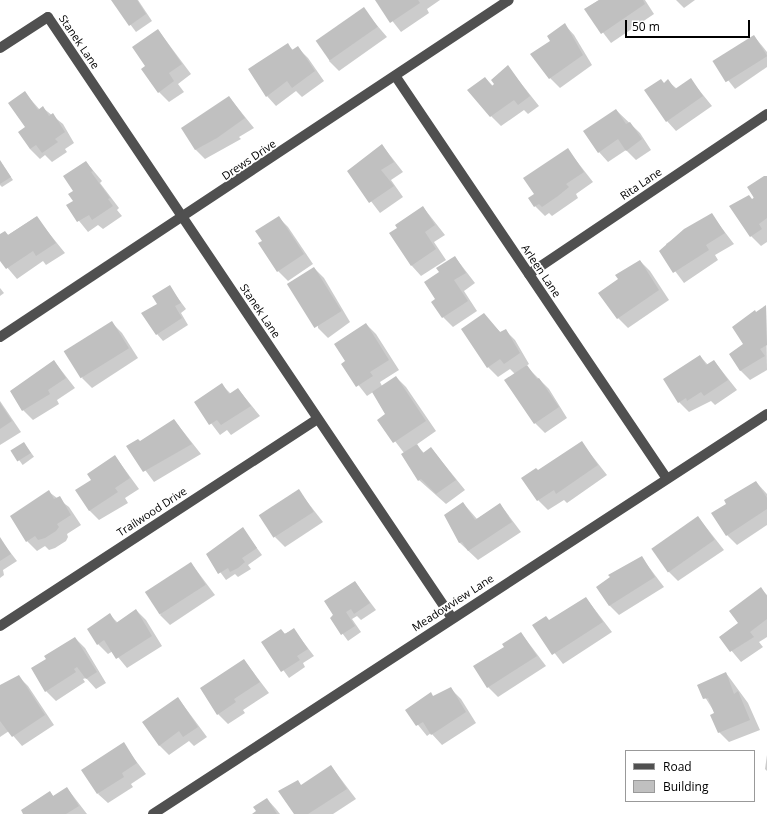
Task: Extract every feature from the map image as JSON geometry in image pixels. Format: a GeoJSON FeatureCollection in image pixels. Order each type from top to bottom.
{"type":"FeatureCollection","features":[{"type":"Feature","properties":{"kind":"street","name":"Drews Drive"},"geometry":{"type":"LineString","coordinates":[[0,337],[396,77],[509,0]]}},
{"type":"Feature","properties":{"kind":"street","name":"Stanek Lane"},"geometry":{"type":"LineString","coordinates":[[0,48],[48,17],[452,618]]}},
{"type":"Feature","properties":{"kind":"street","name":"Arleen Lane"},"geometry":{"type":"LineString","coordinates":[[396,77],[666,478]]}},
{"type":"Feature","properties":{"kind":"street","name":"Rita Lane"},"geometry":{"type":"LineString","coordinates":[[529,274],[767,114]]}},
{"type":"Feature","properties":{"kind":"street","name":"Meadowview Lane"},"geometry":{"type":"LineString","coordinates":[[153,814],[666,478],[767,414]]}},
{"type":"Feature","properties":{"kind":"street","name":"Trailwood Drive"},"geometry":{"type":"LineString","coordinates":[[0,626],[318,419]]}},
{"type":"Feature","properties":{"kind":"building"},"geometry":{"type":"Polygon","coordinates":[[[111,0],[137,0],[146,14],[129,26],[111,0]]]}},
{"type":"Feature","properties":{"kind":"building"},"geometry":{"type":"Polygon","coordinates":[[[375,0],[418,0],[420,3],[390,23],[375,0]]]}},
{"type":"Feature","properties":{"kind":"building"},"geometry":{"type":"Polygon","coordinates":[[[599,0],[643,0],[645,4],[601,34],[584,9],[599,0]]]}},
{"type":"Feature","properties":{"kind":"building"},"geometry":{"type":"Polygon","coordinates":[[[364,7],[378,27],[329,61],[316,41],[364,7]]]}},
{"type":"Feature","properties":{"kind":"building"},"geometry":{"type":"Polygon","coordinates":[[[565,23],[583,55],[549,79],[530,54],[550,41],[547,36],[565,23]]]}},
{"type":"Feature","properties":{"kind":"building"},"geometry":{"type":"Polygon","coordinates":[[[158,29],[182,64],[169,73],[174,81],[158,93],[141,69],[145,66],[132,47],[158,29]]]}},
{"type":"Feature","properties":{"kind":"building"},"geometry":{"type":"Polygon","coordinates":[[[754,35],[767,56],[726,82],[712,61],[754,35]]]}},
{"type":"Feature","properties":{"kind":"building"},"geometry":{"type":"Polygon","coordinates":[[[288,43],[292,50],[298,46],[315,71],[292,88],[287,81],[266,97],[248,69],[288,43]]]}},
{"type":"Feature","properties":{"kind":"building"},"geometry":{"type":"Polygon","coordinates":[[[508,65],[530,96],[518,105],[514,100],[490,117],[467,90],[485,77],[492,86],[494,84],[491,80],[508,65]]]}},
{"type":"Feature","properties":{"kind":"building"},"geometry":{"type":"Polygon","coordinates":[[[691,78],[703,96],[666,122],[644,90],[661,79],[664,83],[668,79],[675,89],[691,78]]]}},
{"type":"Feature","properties":{"kind":"building"},"geometry":{"type":"Polygon","coordinates":[[[25,91],[38,110],[43,106],[49,116],[53,113],[65,132],[55,139],[58,142],[42,153],[36,145],[30,149],[18,132],[25,127],[8,103],[25,91]]]}},
{"type":"Feature","properties":{"kind":"building"},"geometry":{"type":"Polygon","coordinates":[[[229,96],[245,118],[217,138],[195,150],[181,128],[229,96]]]}},
{"type":"Feature","properties":{"kind":"building"},"geometry":{"type":"Polygon","coordinates":[[[616,109],[626,124],[630,122],[642,139],[626,151],[618,139],[598,153],[583,131],[616,109]]]}},
{"type":"Feature","properties":{"kind":"building"},"geometry":{"type":"Polygon","coordinates":[[[382,144],[394,162],[381,170],[394,186],[369,203],[347,171],[382,144]]]}},
{"type":"Feature","properties":{"kind":"building"},"geometry":{"type":"Polygon","coordinates":[[[568,148],[584,172],[566,184],[569,187],[558,196],[542,207],[539,204],[534,207],[528,198],[534,194],[523,178],[568,148]]]}},
{"type":"Feature","properties":{"kind":"building"},"geometry":{"type":"Polygon","coordinates":[[[0,160],[11,177],[0,184],[0,160]]]}},
{"type":"Feature","properties":{"kind":"building"},"geometry":{"type":"Polygon","coordinates":[[[86,161],[93,171],[91,172],[110,198],[108,199],[113,206],[92,220],[89,215],[77,222],[66,205],[73,201],[68,194],[73,191],[63,176],[86,161]]]}},
{"type":"Feature","properties":{"kind":"building"},"geometry":{"type":"Polygon","coordinates":[[[764,176],[767,176],[767,218],[759,224],[762,229],[750,237],[729,206],[749,195],[752,199],[754,198],[747,187],[764,176]]]}},
{"type":"Feature","properties":{"kind":"building"},"geometry":{"type":"Polygon","coordinates":[[[423,206],[435,225],[425,232],[436,249],[411,266],[389,233],[397,228],[395,225],[423,206]]]}},
{"type":"Feature","properties":{"kind":"building"},"geometry":{"type":"Polygon","coordinates":[[[712,213],[725,233],[706,245],[709,250],[673,273],[659,251],[684,229],[712,213]]]}},
{"type":"Feature","properties":{"kind":"building"},"geometry":{"type":"Polygon","coordinates":[[[37,216],[56,243],[36,256],[33,251],[6,269],[0,261],[0,234],[5,231],[8,235],[37,216]]]}},
{"type":"Feature","properties":{"kind":"building"},"geometry":{"type":"Polygon","coordinates":[[[279,216],[304,254],[277,272],[258,243],[262,241],[255,231],[279,216]]]}},
{"type":"Feature","properties":{"kind":"building"},"geometry":{"type":"Polygon","coordinates":[[[455,256],[466,273],[454,280],[468,301],[442,318],[431,302],[435,299],[424,282],[439,272],[436,268],[455,256]]]}},
{"type":"Feature","properties":{"kind":"building"},"geometry":{"type":"Polygon","coordinates":[[[640,260],[659,290],[617,319],[598,293],[618,279],[615,275],[640,260]]]}},
{"type":"Feature","properties":{"kind":"building"},"geometry":{"type":"Polygon","coordinates":[[[314,267],[342,311],[314,328],[287,284],[314,267]]]}},
{"type":"Feature","properties":{"kind":"building"},"geometry":{"type":"Polygon","coordinates":[[[170,285],[181,303],[175,306],[182,318],[156,335],[141,313],[157,304],[152,296],[170,285]]]}},
{"type":"Feature","properties":{"kind":"building"},"geometry":{"type":"Polygon","coordinates":[[[766,305],[767,345],[760,349],[765,356],[740,371],[729,354],[743,344],[732,327],[755,310],[756,312],[766,305]]]}},
{"type":"Feature","properties":{"kind":"building"},"geometry":{"type":"Polygon","coordinates":[[[484,313],[500,332],[506,329],[520,353],[504,364],[500,359],[487,368],[461,329],[484,313]]]}},
{"type":"Feature","properties":{"kind":"building"},"geometry":{"type":"Polygon","coordinates":[[[112,321],[129,348],[81,378],[64,351],[112,321]]]}},
{"type":"Feature","properties":{"kind":"building"},"geometry":{"type":"Polygon","coordinates":[[[366,323],[389,360],[370,372],[373,376],[356,387],[341,364],[345,361],[334,344],[366,323]]]}},
{"type":"Feature","properties":{"kind":"building"},"geometry":{"type":"Polygon","coordinates":[[[700,355],[706,365],[714,360],[728,380],[704,396],[701,392],[687,401],[686,398],[678,403],[663,379],[700,355]]]}},
{"type":"Feature","properties":{"kind":"building"},"geometry":{"type":"Polygon","coordinates":[[[54,360],[66,378],[48,390],[50,394],[22,411],[10,391],[54,360]]]}},
{"type":"Feature","properties":{"kind":"building"},"geometry":{"type":"Polygon","coordinates":[[[527,365],[537,379],[539,378],[559,407],[534,424],[504,380],[527,365]]]}},
{"type":"Feature","properties":{"kind":"building"},"geometry":{"type":"Polygon","coordinates":[[[396,376],[426,421],[393,443],[377,420],[385,414],[372,392],[396,376]]]}},
{"type":"Feature","properties":{"kind":"building"},"geometry":{"type":"Polygon","coordinates":[[[222,383],[229,394],[238,388],[251,406],[221,425],[217,420],[209,425],[194,402],[222,383]]]}},
{"type":"Feature","properties":{"kind":"building"},"geometry":{"type":"Polygon","coordinates":[[[0,403],[12,421],[0,429],[0,403]]]}},
{"type":"Feature","properties":{"kind":"building"},"geometry":{"type":"Polygon","coordinates":[[[174,419],[192,444],[143,472],[126,446],[138,439],[140,441],[174,419]]]}},
{"type":"Feature","properties":{"kind":"building"},"geometry":{"type":"Polygon","coordinates":[[[582,441],[598,465],[556,494],[554,490],[537,501],[521,478],[536,468],[538,470],[582,441]]]}},
{"type":"Feature","properties":{"kind":"building"},"geometry":{"type":"Polygon","coordinates":[[[24,442],[31,453],[17,462],[10,450],[24,442]]]}},
{"type":"Feature","properties":{"kind":"building"},"geometry":{"type":"Polygon","coordinates":[[[417,444],[423,453],[431,447],[456,480],[436,494],[421,479],[418,481],[401,454],[417,444]]]}},
{"type":"Feature","properties":{"kind":"building"},"geometry":{"type":"Polygon","coordinates":[[[115,455],[130,478],[115,488],[118,492],[89,511],[75,490],[91,480],[87,474],[115,455]]]}},
{"type":"Feature","properties":{"kind":"building"},"geometry":{"type":"Polygon","coordinates":[[[756,481],[767,498],[767,509],[726,536],[711,513],[726,504],[724,500],[756,481]]]}},
{"type":"Feature","properties":{"kind":"building"},"geometry":{"type":"Polygon","coordinates":[[[299,489],[314,512],[273,538],[259,515],[299,489]]]}},
{"type":"Feature","properties":{"kind":"building"},"geometry":{"type":"Polygon","coordinates":[[[49,490],[54,499],[60,496],[71,515],[57,524],[59,527],[56,531],[45,538],[38,540],[35,536],[26,542],[10,516],[49,490]]]}},
{"type":"Feature","properties":{"kind":"building"},"geometry":{"type":"Polygon","coordinates":[[[463,502],[475,520],[500,503],[512,522],[468,551],[462,542],[459,543],[444,515],[463,502]]]}},
{"type":"Feature","properties":{"kind":"building"},"geometry":{"type":"Polygon","coordinates":[[[698,516],[715,540],[668,572],[651,549],[698,516]]]}},
{"type":"Feature","properties":{"kind":"building"},"geometry":{"type":"Polygon","coordinates":[[[243,527],[257,548],[242,558],[245,562],[238,568],[230,572],[228,568],[218,574],[206,554],[243,527]]]}},
{"type":"Feature","properties":{"kind":"building"},"geometry":{"type":"Polygon","coordinates":[[[0,537],[11,554],[0,561],[0,537]]]}},
{"type":"Feature","properties":{"kind":"building"},"geometry":{"type":"Polygon","coordinates":[[[642,556],[655,577],[609,606],[596,587],[610,577],[608,575],[642,556]]]}},
{"type":"Feature","properties":{"kind":"building"},"geometry":{"type":"Polygon","coordinates":[[[191,562],[206,585],[160,615],[145,592],[191,562]]]}},
{"type":"Feature","properties":{"kind":"building"},"geometry":{"type":"Polygon","coordinates":[[[355,581],[370,603],[354,614],[351,609],[346,612],[355,626],[341,635],[330,618],[333,615],[324,601],[355,581]]]}},
{"type":"Feature","properties":{"kind":"building"},"geometry":{"type":"Polygon","coordinates":[[[761,587],[767,596],[767,619],[750,632],[754,637],[730,652],[719,637],[738,623],[729,611],[761,587]]]}},
{"type":"Feature","properties":{"kind":"building"},"geometry":{"type":"Polygon","coordinates":[[[586,597],[603,622],[552,655],[532,625],[546,616],[549,620],[586,597]]]}},
{"type":"Feature","properties":{"kind":"building"},"geometry":{"type":"Polygon","coordinates":[[[136,609],[152,636],[116,659],[104,640],[97,645],[87,629],[110,613],[116,623],[136,609]]]}},
{"type":"Feature","properties":{"kind":"building"},"geometry":{"type":"Polygon","coordinates":[[[294,628],[308,649],[297,656],[300,660],[281,672],[261,642],[281,629],[285,634],[294,628]]]}},
{"type":"Feature","properties":{"kind":"building"},"geometry":{"type":"Polygon","coordinates":[[[521,632],[537,656],[487,688],[473,666],[504,647],[502,644],[521,632]]]}},
{"type":"Feature","properties":{"kind":"building"},"geometry":{"type":"Polygon","coordinates":[[[75,637],[97,672],[86,679],[77,667],[74,669],[76,672],[45,692],[31,668],[46,659],[44,656],[75,637]]]}},
{"type":"Feature","properties":{"kind":"building"},"geometry":{"type":"Polygon","coordinates":[[[244,659],[260,682],[234,699],[236,702],[217,715],[200,688],[244,659]]]}},
{"type":"Feature","properties":{"kind":"building"},"geometry":{"type":"Polygon","coordinates":[[[726,672],[734,694],[738,691],[750,720],[718,733],[710,715],[714,713],[708,698],[703,699],[697,685],[726,672]]]}},
{"type":"Feature","properties":{"kind":"building"},"geometry":{"type":"Polygon","coordinates":[[[19,675],[45,715],[12,737],[0,721],[0,685],[19,675]]]}},
{"type":"Feature","properties":{"kind":"building"},"geometry":{"type":"Polygon","coordinates":[[[451,687],[466,712],[431,735],[423,722],[416,726],[405,710],[431,692],[433,696],[451,687]]]}},
{"type":"Feature","properties":{"kind":"building"},"geometry":{"type":"Polygon","coordinates":[[[178,697],[198,727],[183,737],[179,731],[159,746],[142,722],[178,697]]]}},
{"type":"Feature","properties":{"kind":"building"},"geometry":{"type":"Polygon","coordinates":[[[124,742],[137,763],[122,773],[124,777],[97,794],[81,770],[124,742]]]}},
{"type":"Feature","properties":{"kind":"building"},"geometry":{"type":"Polygon","coordinates":[[[331,765],[347,789],[308,814],[294,814],[278,791],[298,780],[301,785],[331,765]]]}},
{"type":"Feature","properties":{"kind":"building"},"geometry":{"type":"Polygon","coordinates":[[[67,787],[79,806],[66,814],[23,814],[21,810],[50,791],[53,796],[67,787]]]}},
{"type":"Feature","properties":{"kind":"building"},"geometry":{"type":"Polygon","coordinates":[[[267,798],[277,814],[252,814],[256,811],[253,807],[267,798]]]}}]}
